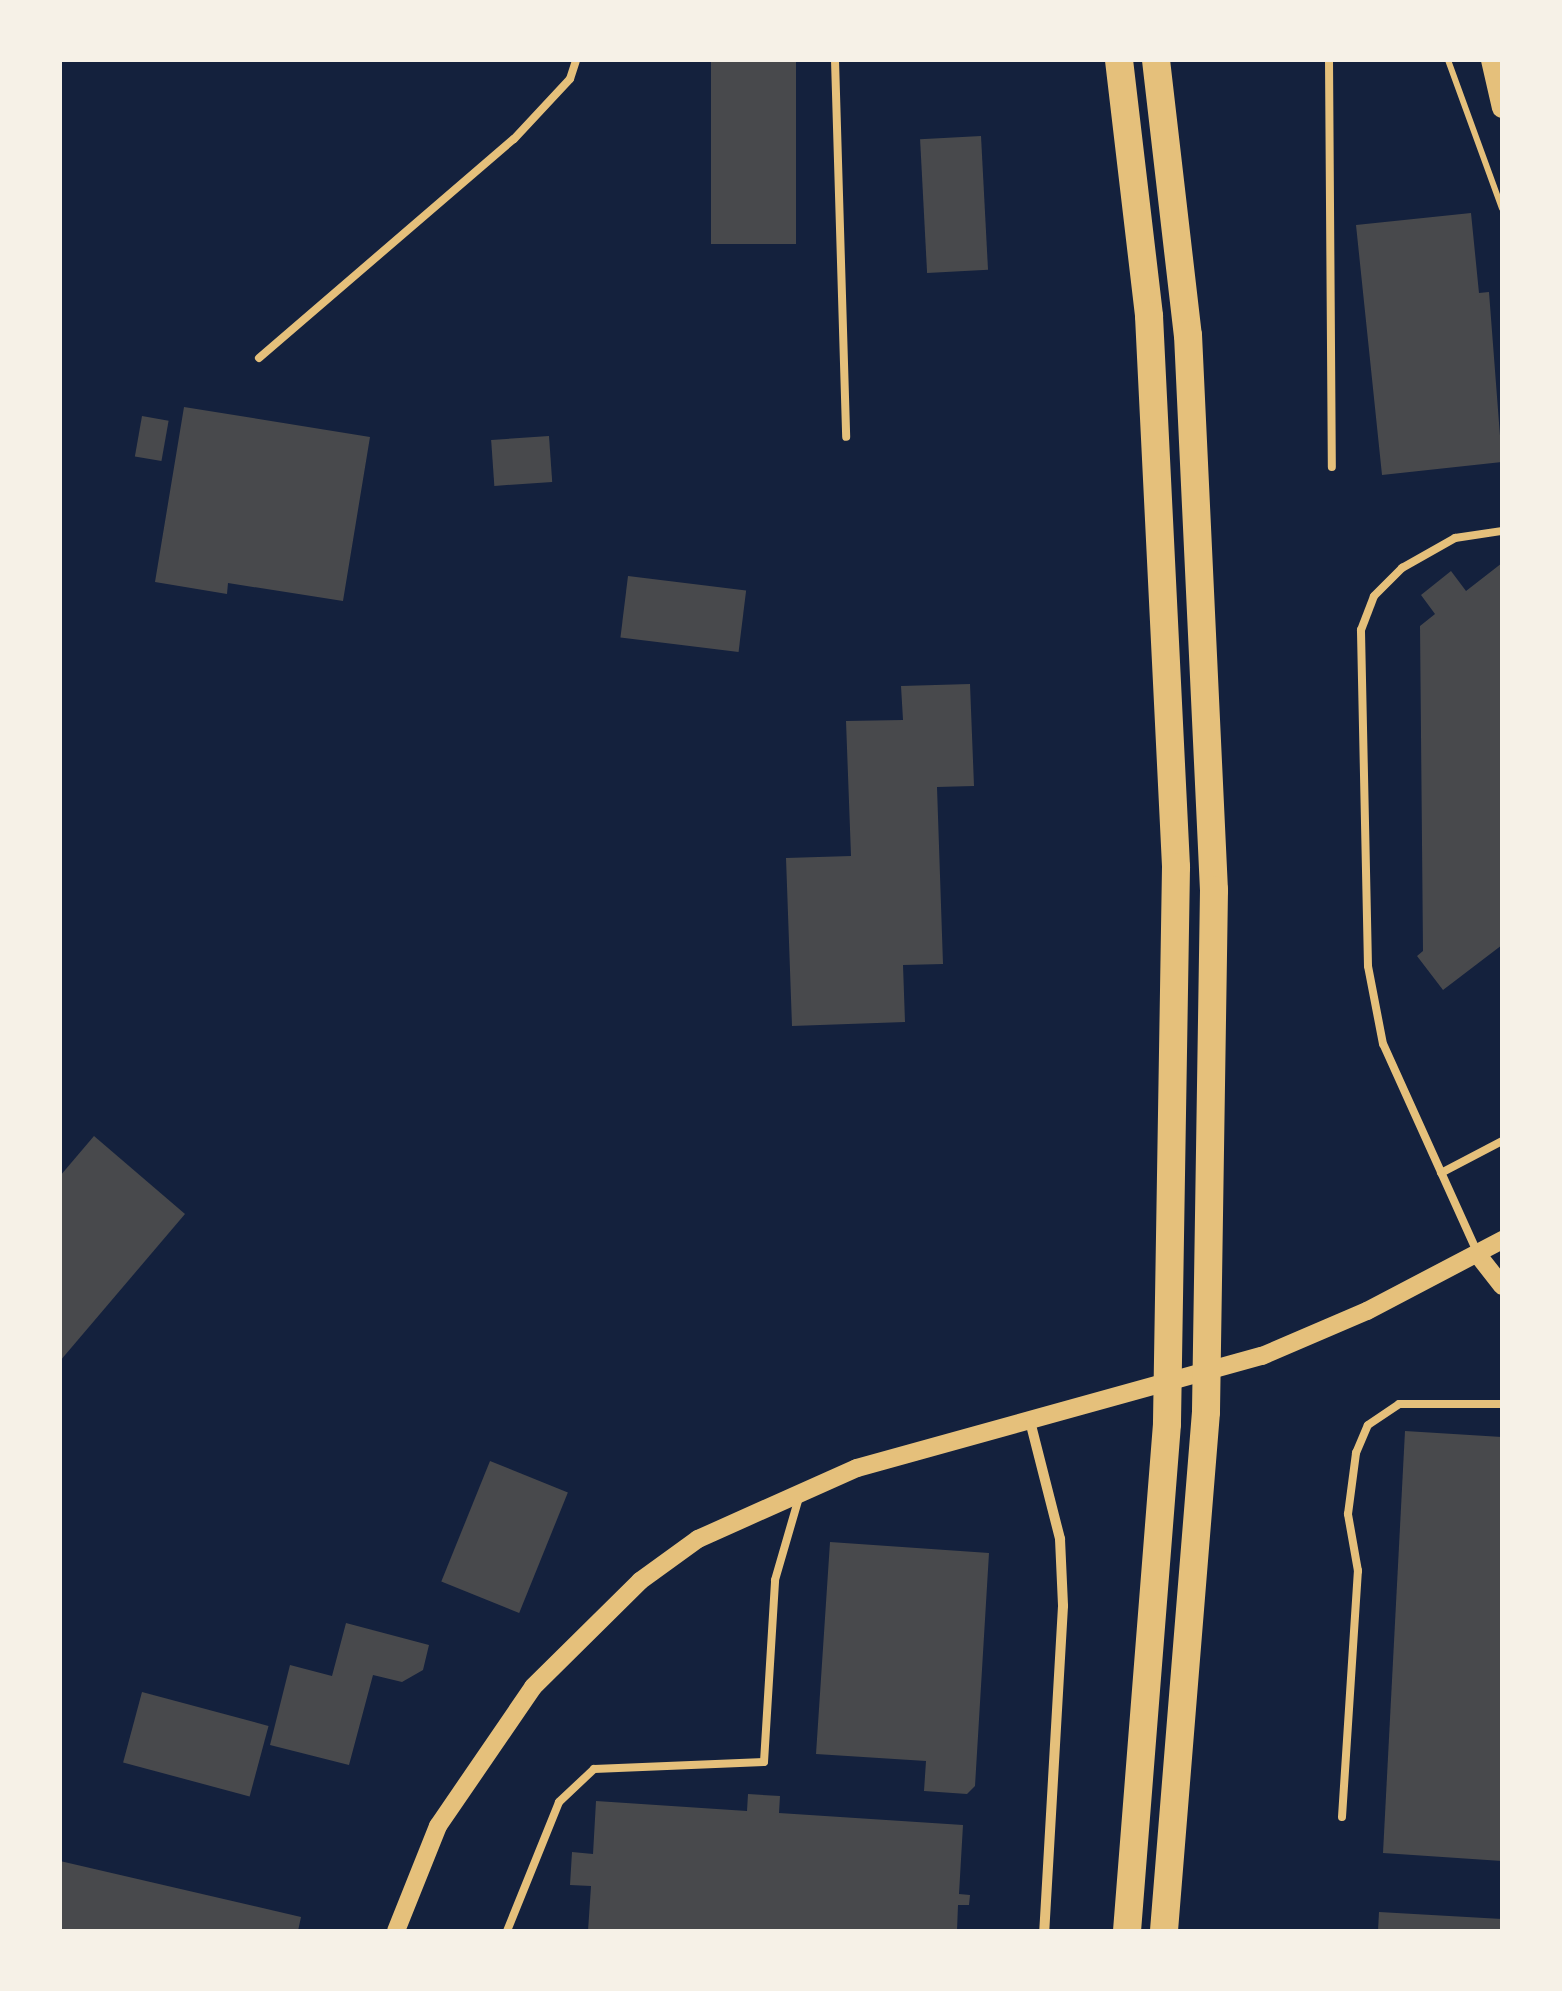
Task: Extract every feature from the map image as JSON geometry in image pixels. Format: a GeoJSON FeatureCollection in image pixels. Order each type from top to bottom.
{"type":"FeatureCollection","features":[{"type":"Feature","properties":{"kind":"highway"},"geometry":{"type":"LineString","coordinates":[[1120,60],[1150,316],[1175,847],[1166,1424],[1127,1931]]}},
{"type":"Feature","properties":{"kind":"highway"},"geometry":{"type":"LineString","coordinates":[[1156,60],[1188,335],[1213,870],[1206,1412],[1164,1931]]}},
{"type":"Feature","properties":{"kind":"main road"},"geometry":{"type":"LineString","coordinates":[[1491,60],[1502,108]]}},
{"type":"Feature","properties":{"kind":"street"},"geometry":{"type":"LineString","coordinates":[[396,1931],[438,1826],[534,1688],[584,1631],[698,1539],[857,1468],[1031,1425],[1262,1356],[1478,1255],[1502,1240]]}},
{"type":"Feature","properties":{"kind":"street"},"geometry":{"type":"LineString","coordinates":[[1478,1255],[1502,1286]]}},
{"type":"Feature","properties":{"kind":"street"},"geometry":{"type":"LineString","coordinates":[[1031,1425],[1060,1539],[1062,1606],[1044,1931]]}},
{"type":"Feature","properties":{"kind":"lane"},"geometry":{"type":"LineString","coordinates":[[259,358],[514,139],[570,80],[576,60]]}},
{"type":"Feature","properties":{"kind":"lane"},"geometry":{"type":"LineString","coordinates":[[835,60],[846,437]]}},
{"type":"Feature","properties":{"kind":"lane"},"geometry":{"type":"LineString","coordinates":[[1329,60],[1332,468]]}},
{"type":"Feature","properties":{"kind":"lane"},"geometry":{"type":"LineString","coordinates":[[1478,1255],[1383,1044],[1368,966],[1361,630],[1374,596],[1402,568],[1456,538],[1502,531]]}},
{"type":"Feature","properties":{"kind":"lane"},"geometry":{"type":"LineString","coordinates":[[1441,1173],[1502,1141]]}},
{"type":"Feature","properties":{"kind":"lane"},"geometry":{"type":"LineString","coordinates":[[1342,1817],[1358,1571],[1348,1514],[1356,1453],[1368,1425],[1399,1404],[1502,1404]]}},
{"type":"Feature","properties":{"kind":"lane"},"geometry":{"type":"LineString","coordinates":[[507,1931],[559,1802],[594,1769],[764,1762],[775,1580],[802,1490]]}},
{"type":"Feature","properties":{"kind":"path"},"geometry":{"type":"LineString","coordinates":[[1448,60],[1502,208]]}},
{"type":"Feature","properties":{"kind":"building"},"geometry":{"type":"Polygon","coordinates":[[[711,60],[796,60],[796,244],[711,244],[711,60]]]}},
{"type":"Feature","properties":{"kind":"building"},"geometry":{"type":"Polygon","coordinates":[[[981,136],[988,270],[927,273],[920,139],[981,136]]]}},
{"type":"Feature","properties":{"kind":"building"},"geometry":{"type":"Polygon","coordinates":[[[1471,213],[1479,293],[1489,292],[1502,462],[1382,475],[1356,225],[1471,213]]]}},
{"type":"Feature","properties":{"kind":"building"},"geometry":{"type":"Polygon","coordinates":[[[184,407],[370,437],[343,601],[228,583],[227,594],[155,582],[184,407]]]}},
{"type":"Feature","properties":{"kind":"building"},"geometry":{"type":"Polygon","coordinates":[[[142,416],[169,421],[161,461],[135,456],[142,416]]]}},
{"type":"Feature","properties":{"kind":"building"},"geometry":{"type":"Polygon","coordinates":[[[549,436],[552,482],[494,486],[491,440],[549,436]]]}},
{"type":"Feature","properties":{"kind":"building"},"geometry":{"type":"Polygon","coordinates":[[[1502,563],[1502,945],[1443,990],[1417,956],[1423,951],[1420,626],[1435,614],[1421,595],[1451,571],[1466,591],[1502,563]]]}},
{"type":"Feature","properties":{"kind":"building"},"geometry":{"type":"Polygon","coordinates":[[[628,576],[746,591],[739,652],[620,638],[628,576]]]}},
{"type":"Feature","properties":{"kind":"building"},"geometry":{"type":"Polygon","coordinates":[[[970,684],[974,786],[937,787],[943,964],[903,965],[905,1022],[792,1026],[786,858],[851,856],[846,721],[903,720],[901,686],[970,684]]]}},
{"type":"Feature","properties":{"kind":"building"},"geometry":{"type":"Polygon","coordinates":[[[94,1136],[185,1214],[60,1361],[60,1176],[94,1136]]]}},
{"type":"Feature","properties":{"kind":"building"},"geometry":{"type":"Polygon","coordinates":[[[1405,1431],[1502,1437],[1502,1861],[1383,1853],[1405,1431]]]}},
{"type":"Feature","properties":{"kind":"building"},"geometry":{"type":"Polygon","coordinates":[[[490,1461],[568,1492],[519,1613],[441,1582],[490,1461]]]}},
{"type":"Feature","properties":{"kind":"building"},"geometry":{"type":"Polygon","coordinates":[[[830,1542],[989,1553],[975,1786],[967,1794],[924,1791],[926,1761],[816,1754],[830,1542]]]}},
{"type":"Feature","properties":{"kind":"building"},"geometry":{"type":"Polygon","coordinates":[[[346,1623],[429,1645],[423,1670],[402,1682],[373,1675],[349,1765],[270,1745],[290,1665],[332,1676],[346,1623]]]}},
{"type":"Feature","properties":{"kind":"building"},"geometry":{"type":"Polygon","coordinates":[[[142,1692],[269,1726],[250,1796],[123,1763],[142,1692]]]}},
{"type":"Feature","properties":{"kind":"building"},"geometry":{"type":"Polygon","coordinates":[[[748,1794],[780,1796],[779,1813],[963,1825],[959,1894],[970,1895],[969,1905],[958,1905],[957,1931],[588,1931],[591,1886],[570,1885],[572,1852],[593,1854],[596,1801],[747,1811],[748,1794]]]}},
{"type":"Feature","properties":{"kind":"building"},"geometry":{"type":"Polygon","coordinates":[[[60,1861],[301,1917],[298,1931],[60,1931],[60,1861]]]}},
{"type":"Feature","properties":{"kind":"building"},"geometry":{"type":"Polygon","coordinates":[[[1379,1912],[1502,1919],[1502,1931],[1378,1931],[1379,1912]]]}}]}
